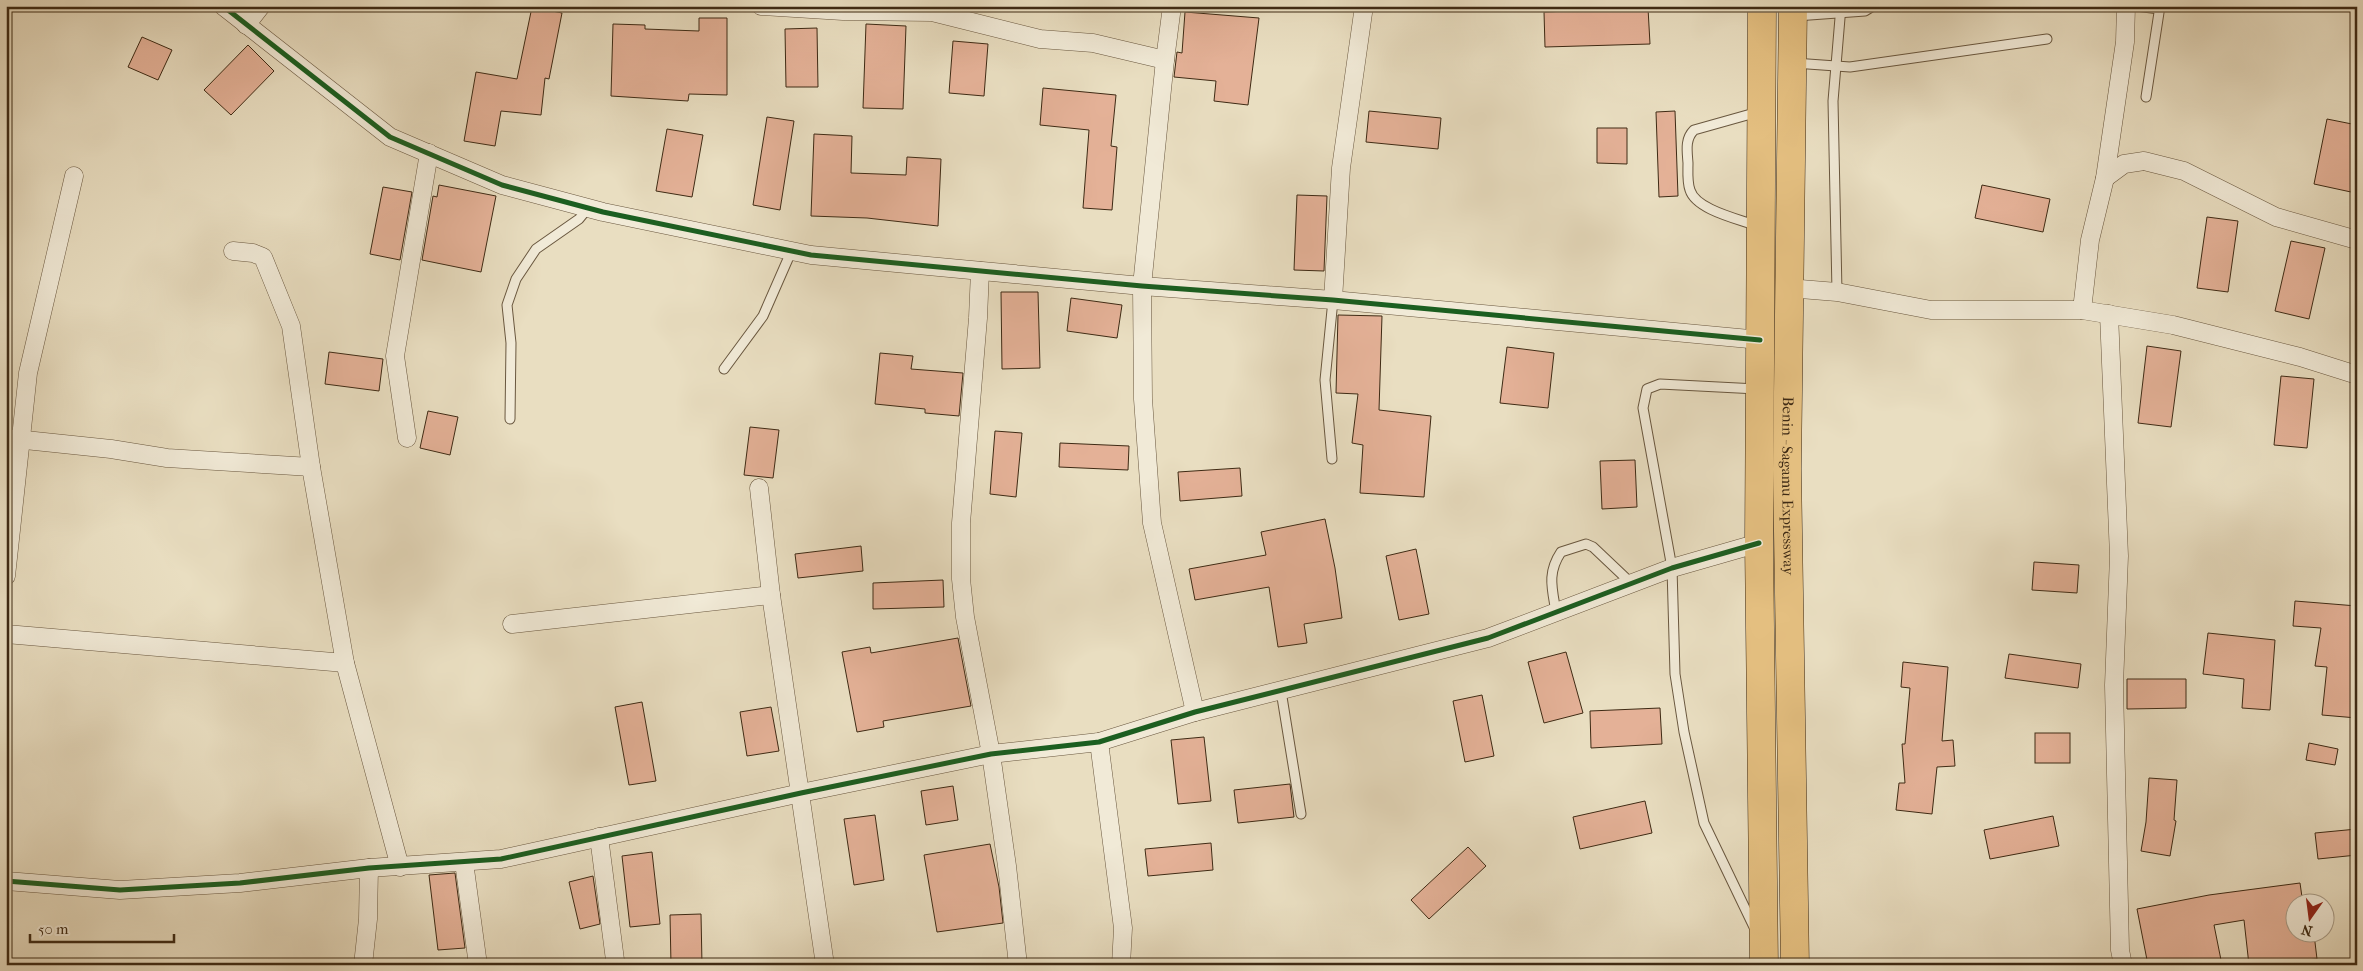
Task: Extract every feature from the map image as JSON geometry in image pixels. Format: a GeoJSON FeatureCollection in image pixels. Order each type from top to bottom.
{"type":"FeatureCollection","features":[{"type":"Feature","properties":{"kind":"highway"},"geometry":{"type":"LineString","coordinates":[[1762,6],[1759,543],[1764,956]]}},
{"type":"Feature","properties":{"kind":"highway","name":"Benin - Sagamu Expressway"},"geometry":{"type":"LineString","coordinates":[[1793,11],[1794,63],[1788,288],[1787,469],[1796,965]]}},
{"type":"Feature","properties":{"kind":"street"},"geometry":{"type":"LineString","coordinates":[[223,6],[390,137],[502,185],[588,208],[791,252],[1142,286],[1333,300],[1760,340]]}},
{"type":"Feature","properties":{"kind":"street"},"geometry":{"type":"LineString","coordinates":[[246,25],[261,6]]}},
{"type":"Feature","properties":{"kind":"street"},"geometry":{"type":"LineString","coordinates":[[761,6],[844,11],[932,12],[1040,39],[1093,43],[1164,60]]}},
{"type":"Feature","properties":{"kind":"street"},"geometry":{"type":"LineString","coordinates":[[1172,6],[1164,60],[1142,286],[1143,399],[1152,523],[1195,712]]}},
{"type":"Feature","properties":{"kind":"street"},"geometry":{"type":"LineString","coordinates":[[1333,300],[1341,168],[1364,6]]}},
{"type":"Feature","properties":{"kind":"street"},"geometry":{"type":"LineString","coordinates":[[2082,310],[2090,240],[2105,178],[2126,42],[2126,6]]}},
{"type":"Feature","properties":{"kind":"street"},"geometry":{"type":"LineString","coordinates":[[407,438],[395,356],[429,153]]}},
{"type":"Feature","properties":{"kind":"street"},"geometry":{"type":"LineString","coordinates":[[2105,178],[2124,164],[2144,161],[2184,171],[2276,217],[2357,240]]}},
{"type":"Feature","properties":{"kind":"street"},"geometry":{"type":"LineString","coordinates":[[6,576],[13,439],[33,346],[74,176]]}},
{"type":"Feature","properties":{"kind":"street"},"geometry":{"type":"LineString","coordinates":[[233,251],[253,253],[263,257],[291,326],[311,467],[345,664],[400,867]]}},
{"type":"Feature","properties":{"kind":"street"},"geometry":{"type":"LineString","coordinates":[[980,271],[978,318],[961,524],[960,579],[991,754],[1007,866],[1018,965]]}},
{"type":"Feature","properties":{"kind":"street"},"geometry":{"type":"LineString","coordinates":[[1788,288],[1837,292],[1931,310],[2082,310],[2109,314],[2174,325],[2300,357],[2357,375]]}},
{"type":"Feature","properties":{"kind":"street"},"geometry":{"type":"LineString","coordinates":[[2109,314],[2119,556],[2114,685],[2120,950],[2123,965]]}},
{"type":"Feature","properties":{"kind":"street"},"geometry":{"type":"LineString","coordinates":[[13,439],[111,449],[167,458],[311,467]]}},
{"type":"Feature","properties":{"kind":"street"},"geometry":{"type":"LineString","coordinates":[[760,488],[771,596],[825,965]]}},
{"type":"Feature","properties":{"kind":"street"},"geometry":{"type":"LineString","coordinates":[[6,881],[120,890],[240,883],[369,868],[501,859],[800,792],[991,754],[1099,742],[1195,712],[1488,638],[1672,568],[1759,543]]}},
{"type":"Feature","properties":{"kind":"street"},"geometry":{"type":"LineString","coordinates":[[512,624],[771,596]]}},
{"type":"Feature","properties":{"kind":"street"},"geometry":{"type":"LineString","coordinates":[[6,634],[345,664]]}},
{"type":"Feature","properties":{"kind":"street"},"geometry":{"type":"LineString","coordinates":[[1099,742],[1122,928],[1121,965]]}},
{"type":"Feature","properties":{"kind":"street"},"geometry":{"type":"LineString","coordinates":[[599,837],[615,960]]}},
{"type":"Feature","properties":{"kind":"street"},"geometry":{"type":"LineString","coordinates":[[464,862],[478,965]]}},
{"type":"Feature","properties":{"kind":"street"},"geometry":{"type":"LineString","coordinates":[[363,965],[368,919],[369,868]]}},
{"type":"Feature","properties":{"kind":"lane"},"geometry":{"type":"LineString","coordinates":[[1793,11],[1865,11],[1873,6]]}},
{"type":"Feature","properties":{"kind":"lane"},"geometry":{"type":"LineString","coordinates":[[2136,6],[2159,8],[2146,97]]}},
{"type":"Feature","properties":{"kind":"lane"},"geometry":{"type":"LineString","coordinates":[[1837,292],[1834,101],[1841,10]]}},
{"type":"Feature","properties":{"kind":"lane"},"geometry":{"type":"LineString","coordinates":[[1794,63],[1836,66],[1865,65],[2047,39]]}},
{"type":"Feature","properties":{"kind":"lane"},"geometry":{"type":"LineString","coordinates":[[1760,112],[1694,130],[1690,134],[1686,146],[1690,190],[1697,200],[1707,208],[1760,227]]}},
{"type":"Feature","properties":{"kind":"lane"},"geometry":{"type":"LineString","coordinates":[[510,419],[511,343],[507,306],[516,279],[536,249],[579,219],[588,208]]}},
{"type":"Feature","properties":{"kind":"lane"},"geometry":{"type":"LineString","coordinates":[[724,369],[763,316],[791,252]]}},
{"type":"Feature","properties":{"kind":"lane"},"geometry":{"type":"LineString","coordinates":[[1332,459],[1325,380],[1333,300]]}},
{"type":"Feature","properties":{"kind":"lane"},"geometry":{"type":"LineString","coordinates":[[1760,389],[1660,384],[1647,389],[1643,408],[1672,568],[1675,674],[1684,732],[1704,823],[1764,956]]}},
{"type":"Feature","properties":{"kind":"lane"},"geometry":{"type":"LineString","coordinates":[[1556,612],[1550,578],[1561,552],[1586,544],[1593,547],[1631,584]]}},
{"type":"Feature","properties":{"kind":"lane"},"geometry":{"type":"LineString","coordinates":[[1281,691],[1301,814]]}},
{"type":"Feature","properties":{"kind":"building"},"geometry":{"type":"Polygon","coordinates":[[[532,7],[562,13],[549,79],[545,78],[541,115],[501,111],[495,146],[464,141],[476,72],[517,79],[532,7]]]}},
{"type":"Feature","properties":{"kind":"building"},"geometry":{"type":"Polygon","coordinates":[[[1648,8],[1650,44],[1545,47],[1544,12],[1648,8]]]}},
{"type":"Feature","properties":{"kind":"building"},"geometry":{"type":"Polygon","coordinates":[[[1185,12],[1259,18],[1248,105],[1214,101],[1216,81],[1174,77],[1177,52],[1182,53],[1185,12]]]}},
{"type":"Feature","properties":{"kind":"building"},"geometry":{"type":"Polygon","coordinates":[[[699,18],[727,18],[727,95],[689,94],[688,101],[611,96],[613,24],[645,25],[645,29],[699,31],[699,18]]]}},
{"type":"Feature","properties":{"kind":"building"},"geometry":{"type":"Polygon","coordinates":[[[866,24],[906,26],[903,109],[863,108],[866,24]]]}},
{"type":"Feature","properties":{"kind":"building"},"geometry":{"type":"Polygon","coordinates":[[[817,28],[818,87],[786,87],[785,29],[817,28]]]}},
{"type":"Feature","properties":{"kind":"building"},"geometry":{"type":"Polygon","coordinates":[[[142,37],[172,50],[158,80],[128,67],[142,37]]]}},
{"type":"Feature","properties":{"kind":"building"},"geometry":{"type":"Polygon","coordinates":[[[953,41],[988,44],[984,96],[949,93],[953,41]]]}},
{"type":"Feature","properties":{"kind":"building"},"geometry":{"type":"Polygon","coordinates":[[[248,45],[274,71],[231,115],[204,90],[248,45]]]}},
{"type":"Feature","properties":{"kind":"building"},"geometry":{"type":"Polygon","coordinates":[[[1043,88],[1116,95],[1111,146],[1117,147],[1112,210],[1083,208],[1089,130],[1040,125],[1043,88]]]}},
{"type":"Feature","properties":{"kind":"building"},"geometry":{"type":"Polygon","coordinates":[[[1369,111],[1441,118],[1438,149],[1366,142],[1369,111]]]}},
{"type":"Feature","properties":{"kind":"building"},"geometry":{"type":"Polygon","coordinates":[[[1675,111],[1678,196],[1659,197],[1656,112],[1675,111]]]}},
{"type":"Feature","properties":{"kind":"building"},"geometry":{"type":"Polygon","coordinates":[[[767,117],[794,121],[780,210],[753,205],[767,117]]]}},
{"type":"Feature","properties":{"kind":"building"},"geometry":{"type":"Polygon","coordinates":[[[2327,119],[2357,125],[2357,165],[2351,192],[2314,184],[2327,119]]]}},
{"type":"Feature","properties":{"kind":"building"},"geometry":{"type":"Polygon","coordinates":[[[1597,128],[1627,128],[1627,164],[1597,163],[1597,128]]]}},
{"type":"Feature","properties":{"kind":"building"},"geometry":{"type":"Polygon","coordinates":[[[667,129],[703,135],[692,197],[656,191],[667,129]]]}},
{"type":"Feature","properties":{"kind":"building"},"geometry":{"type":"Polygon","coordinates":[[[814,134],[852,136],[851,173],[906,175],[907,157],[941,159],[938,226],[867,218],[811,216],[814,134]]]}},
{"type":"Feature","properties":{"kind":"building"},"geometry":{"type":"Polygon","coordinates":[[[439,185],[496,196],[481,272],[422,260],[433,196],[437,197],[439,185]]]}},
{"type":"Feature","properties":{"kind":"building"},"geometry":{"type":"Polygon","coordinates":[[[1982,185],[2050,199],[2043,232],[1975,218],[1982,185]]]}},
{"type":"Feature","properties":{"kind":"building"},"geometry":{"type":"Polygon","coordinates":[[[383,187],[412,192],[400,260],[370,254],[383,187]]]}},
{"type":"Feature","properties":{"kind":"building"},"geometry":{"type":"Polygon","coordinates":[[[1297,195],[1327,196],[1324,271],[1294,270],[1297,195]]]}},
{"type":"Feature","properties":{"kind":"building"},"geometry":{"type":"Polygon","coordinates":[[[2207,217],[2238,221],[2228,292],[2197,288],[2207,217]]]}},
{"type":"Feature","properties":{"kind":"building"},"geometry":{"type":"Polygon","coordinates":[[[2291,241],[2325,248],[2309,319],[2275,311],[2291,241]]]}},
{"type":"Feature","properties":{"kind":"building"},"geometry":{"type":"Polygon","coordinates":[[[1001,292],[1038,292],[1040,368],[1002,369],[1001,292]]]}},
{"type":"Feature","properties":{"kind":"building"},"geometry":{"type":"Polygon","coordinates":[[[1071,298],[1122,305],[1117,338],[1067,331],[1071,298]]]}},
{"type":"Feature","properties":{"kind":"building"},"geometry":{"type":"Polygon","coordinates":[[[1338,315],[1382,316],[1379,410],[1431,416],[1424,497],[1360,493],[1363,445],[1352,443],[1358,394],[1336,393],[1338,315]]]}},
{"type":"Feature","properties":{"kind":"building"},"geometry":{"type":"Polygon","coordinates":[[[2147,346],[2181,351],[2171,427],[2138,423],[2147,346]]]}},
{"type":"Feature","properties":{"kind":"building"},"geometry":{"type":"Polygon","coordinates":[[[1507,347],[1554,353],[1548,408],[1500,403],[1507,347]]]}},
{"type":"Feature","properties":{"kind":"building"},"geometry":{"type":"Polygon","coordinates":[[[329,352],[383,359],[379,391],[325,384],[329,352]]]}},
{"type":"Feature","properties":{"kind":"building"},"geometry":{"type":"Polygon","coordinates":[[[880,353],[913,356],[911,369],[963,373],[959,416],[925,413],[925,409],[875,404],[880,353]]]}},
{"type":"Feature","properties":{"kind":"building"},"geometry":{"type":"Polygon","coordinates":[[[2281,376],[2314,379],[2307,448],[2274,445],[2281,376]]]}},
{"type":"Feature","properties":{"kind":"building"},"geometry":{"type":"Polygon","coordinates":[[[428,411],[458,417],[450,455],[420,448],[428,411]]]}},
{"type":"Feature","properties":{"kind":"building"},"geometry":{"type":"Polygon","coordinates":[[[750,427],[779,430],[773,478],[744,475],[750,427]]]}},
{"type":"Feature","properties":{"kind":"building"},"geometry":{"type":"Polygon","coordinates":[[[995,431],[1022,433],[1016,497],[990,494],[995,431]]]}},
{"type":"Feature","properties":{"kind":"building"},"geometry":{"type":"Polygon","coordinates":[[[1060,443],[1129,446],[1128,470],[1059,467],[1060,443]]]}},
{"type":"Feature","properties":{"kind":"building"},"geometry":{"type":"Polygon","coordinates":[[[1635,460],[1637,507],[1602,509],[1600,461],[1635,460]]]}},
{"type":"Feature","properties":{"kind":"building"},"geometry":{"type":"Polygon","coordinates":[[[1240,468],[1242,496],[1180,501],[1178,472],[1240,468]]]}},
{"type":"Feature","properties":{"kind":"building"},"geometry":{"type":"Polygon","coordinates":[[[1325,519],[1335,568],[1342,618],[1304,624],[1307,643],[1278,647],[1269,587],[1195,600],[1189,569],[1266,555],[1261,532],[1325,519]]]}},
{"type":"Feature","properties":{"kind":"building"},"geometry":{"type":"Polygon","coordinates":[[[861,546],[863,571],[798,578],[795,554],[861,546]]]}},
{"type":"Feature","properties":{"kind":"building"},"geometry":{"type":"Polygon","coordinates":[[[1416,549],[1429,614],[1399,620],[1386,556],[1416,549]]]}},
{"type":"Feature","properties":{"kind":"building"},"geometry":{"type":"Polygon","coordinates":[[[2034,562],[2079,565],[2077,593],[2032,590],[2034,562]]]}},
{"type":"Feature","properties":{"kind":"building"},"geometry":{"type":"Polygon","coordinates":[[[943,580],[944,607],[873,609],[873,583],[943,580]]]}},
{"type":"Feature","properties":{"kind":"building"},"geometry":{"type":"Polygon","coordinates":[[[2295,601],[2357,606],[2357,718],[2322,715],[2327,667],[2315,666],[2321,628],[2293,626],[2295,601]]]}},
{"type":"Feature","properties":{"kind":"building"},"geometry":{"type":"Polygon","coordinates":[[[2208,633],[2275,640],[2270,710],[2242,708],[2244,679],[2203,674],[2208,633]]]}},
{"type":"Feature","properties":{"kind":"building"},"geometry":{"type":"Polygon","coordinates":[[[958,638],[971,706],[883,721],[884,727],[857,732],[842,652],[870,647],[871,653],[958,638]]]}},
{"type":"Feature","properties":{"kind":"building"},"geometry":{"type":"Polygon","coordinates":[[[1566,652],[1583,713],[1544,723],[1528,662],[1566,652]]]}},
{"type":"Feature","properties":{"kind":"building"},"geometry":{"type":"Polygon","coordinates":[[[2009,654],[2081,664],[2078,688],[2005,678],[2009,654]]]}},
{"type":"Feature","properties":{"kind":"building"},"geometry":{"type":"Polygon","coordinates":[[[1903,662],[1948,667],[1942,741],[1953,740],[1955,766],[1937,767],[1932,814],[1896,810],[1899,783],[1905,783],[1902,744],[1905,744],[1910,688],[1901,687],[1903,662]]]}},
{"type":"Feature","properties":{"kind":"building"},"geometry":{"type":"Polygon","coordinates":[[[2127,679],[2186,679],[2186,708],[2127,709],[2127,679]]]}},
{"type":"Feature","properties":{"kind":"building"},"geometry":{"type":"Polygon","coordinates":[[[1482,695],[1494,756],[1465,762],[1453,701],[1482,695]]]}},
{"type":"Feature","properties":{"kind":"building"},"geometry":{"type":"Polygon","coordinates":[[[642,702],[656,781],[629,785],[615,707],[642,702]]]}},
{"type":"Feature","properties":{"kind":"building"},"geometry":{"type":"Polygon","coordinates":[[[771,707],[779,751],[747,756],[740,712],[771,707]]]}},
{"type":"Feature","properties":{"kind":"building"},"geometry":{"type":"Polygon","coordinates":[[[1660,708],[1662,744],[1591,748],[1590,711],[1660,708]]]}},
{"type":"Feature","properties":{"kind":"building"},"geometry":{"type":"Polygon","coordinates":[[[2035,733],[2070,733],[2070,763],[2035,763],[2035,733]]]}},
{"type":"Feature","properties":{"kind":"building"},"geometry":{"type":"Polygon","coordinates":[[[1204,737],[1211,801],[1178,804],[1171,740],[1204,737]]]}},
{"type":"Feature","properties":{"kind":"building"},"geometry":{"type":"Polygon","coordinates":[[[2309,743],[2338,749],[2335,765],[2306,760],[2309,743]]]}},
{"type":"Feature","properties":{"kind":"building"},"geometry":{"type":"Polygon","coordinates":[[[2149,778],[2177,780],[2174,820],[2176,821],[2170,856],[2141,851],[2146,822],[2149,778]]]}},
{"type":"Feature","properties":{"kind":"building"},"geometry":{"type":"Polygon","coordinates":[[[1290,784],[1294,817],[1238,823],[1234,790],[1290,784]]]}},
{"type":"Feature","properties":{"kind":"building"},"geometry":{"type":"Polygon","coordinates":[[[953,786],[958,820],[926,825],[921,791],[953,786]]]}},
{"type":"Feature","properties":{"kind":"building"},"geometry":{"type":"Polygon","coordinates":[[[1645,801],[1652,833],[1580,849],[1573,817],[1645,801]]]}},
{"type":"Feature","properties":{"kind":"building"},"geometry":{"type":"Polygon","coordinates":[[[875,815],[884,880],[854,885],[844,819],[875,815]]]}},
{"type":"Feature","properties":{"kind":"building"},"geometry":{"type":"Polygon","coordinates":[[[2053,816],[2059,846],[1990,859],[1984,830],[2053,816]]]}},
{"type":"Feature","properties":{"kind":"building"},"geometry":{"type":"Polygon","coordinates":[[[2357,829],[2357,855],[2318,859],[2315,833],[2357,829]]]}},
{"type":"Feature","properties":{"kind":"building"},"geometry":{"type":"Polygon","coordinates":[[[1211,843],[1213,870],[1148,876],[1145,849],[1211,843]]]}},
{"type":"Feature","properties":{"kind":"building"},"geometry":{"type":"Polygon","coordinates":[[[990,844],[999,887],[1003,923],[937,932],[924,855],[990,844]]]}},
{"type":"Feature","properties":{"kind":"building"},"geometry":{"type":"Polygon","coordinates":[[[1468,847],[1486,866],[1429,919],[1411,900],[1468,847]]]}},
{"type":"Feature","properties":{"kind":"building"},"geometry":{"type":"Polygon","coordinates":[[[652,852],[660,924],[630,927],[622,856],[652,852]]]}},
{"type":"Feature","properties":{"kind":"building"},"geometry":{"type":"Polygon","coordinates":[[[455,873],[465,948],[438,950],[429,875],[455,873]]]}},
{"type":"Feature","properties":{"kind":"building"},"geometry":{"type":"Polygon","coordinates":[[[593,876],[600,924],[580,929],[569,882],[593,876]]]}},
{"type":"Feature","properties":{"kind":"building"},"geometry":{"type":"Polygon","coordinates":[[[2300,883],[2302,894],[2286,894],[2286,944],[2315,944],[2317,959],[2249,965],[2244,920],[2214,925],[2222,965],[2148,965],[2137,909],[2209,895],[2300,883]]]}},
{"type":"Feature","properties":{"kind":"building"},"geometry":{"type":"Polygon","coordinates":[[[701,914],[702,965],[671,965],[670,915],[701,914]]]}},
{"type":"Feature","properties":{"kind":"cycle path"},"geometry":{"type":"LineString","coordinates":[[223,6],[390,137],[502,185],[603,212],[811,255],[1142,286],[1333,300],[1760,340]]}},
{"type":"Feature","properties":{"kind":"cycle path"},"geometry":{"type":"LineString","coordinates":[[6,881],[120,890],[240,883],[369,868],[501,859],[801,793],[991,754],[1099,742],[1195,712],[1488,638],[1672,568],[1759,543]]}}]}
